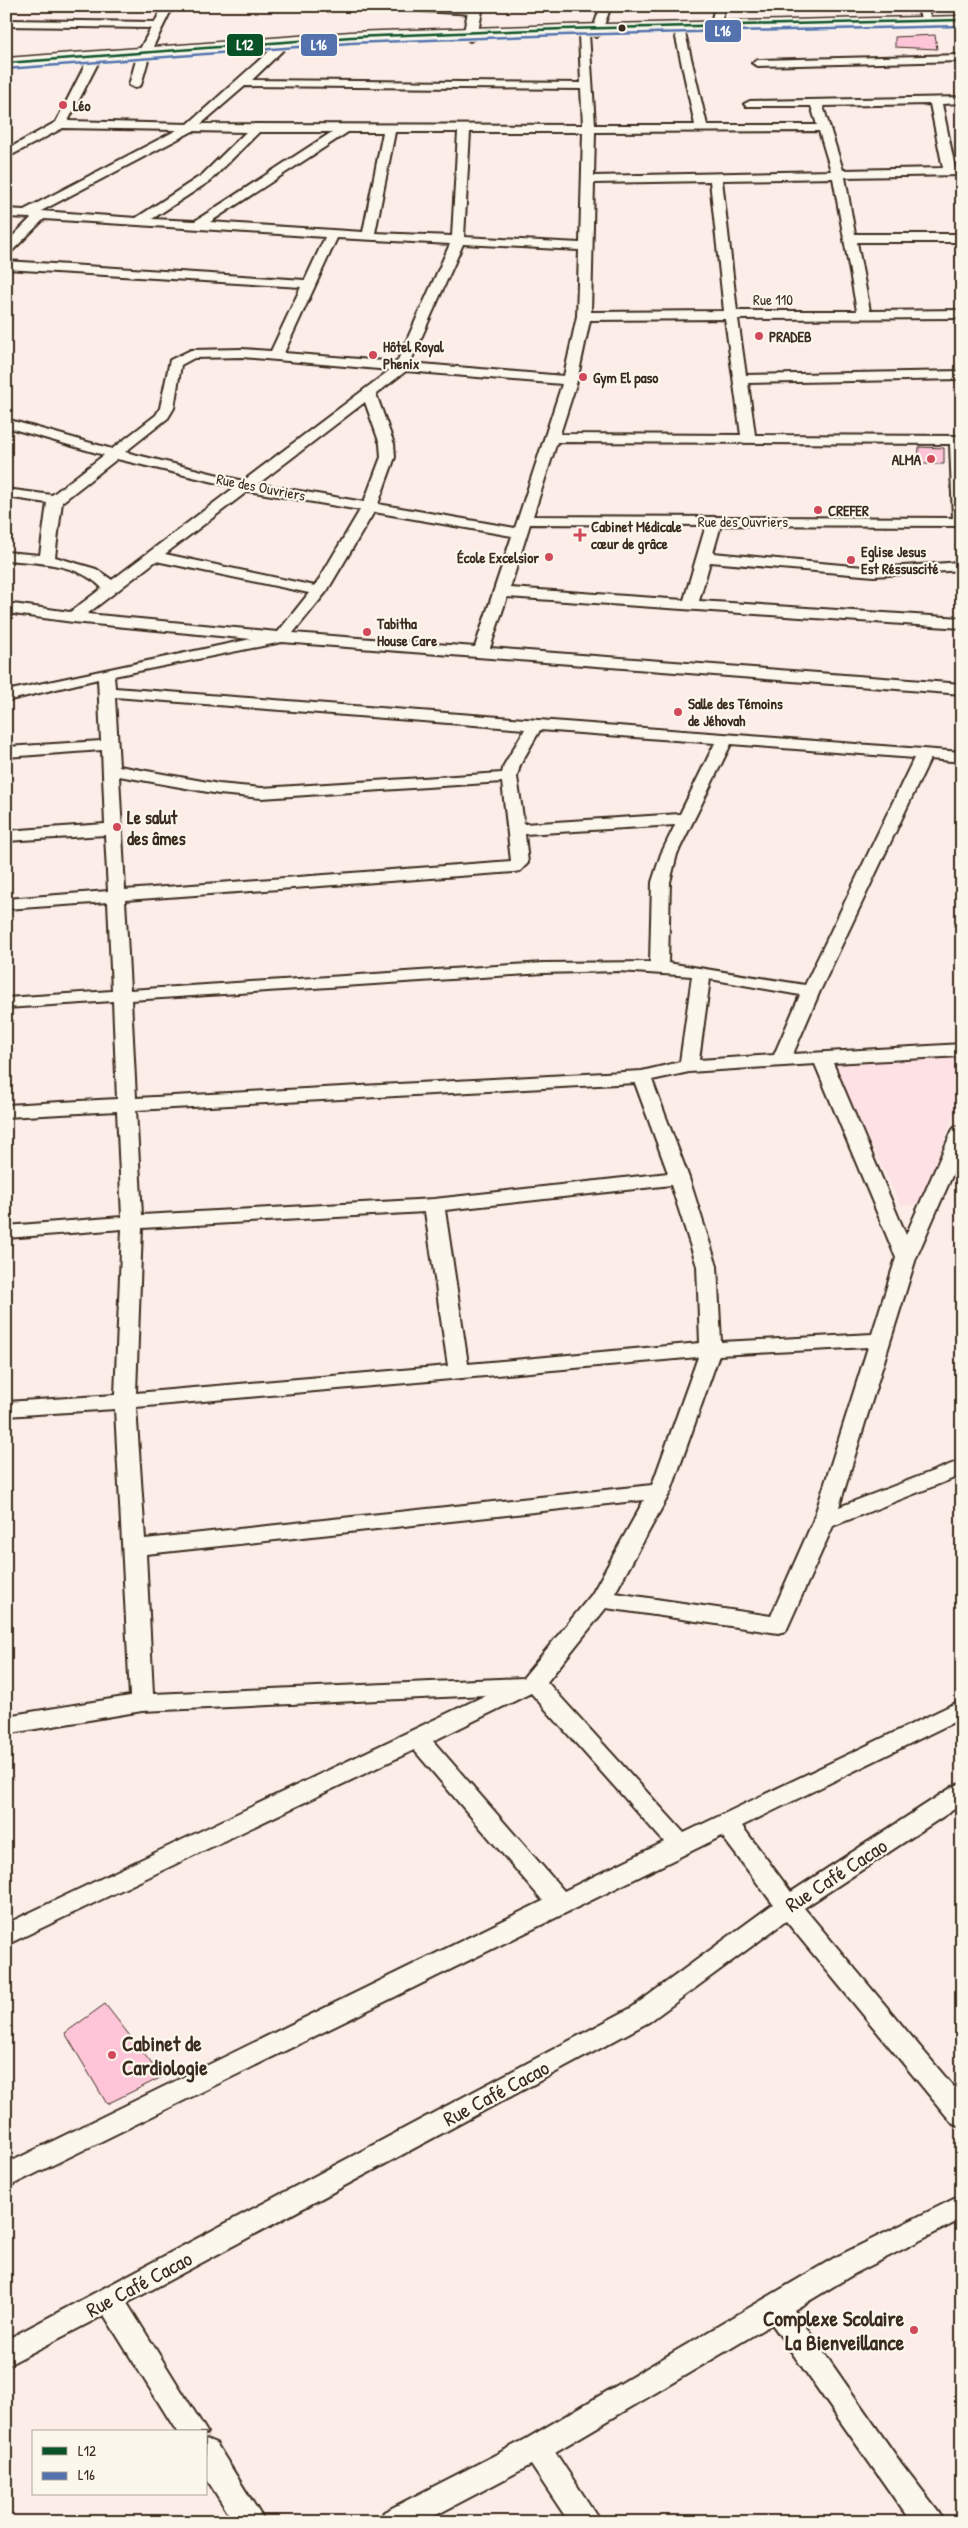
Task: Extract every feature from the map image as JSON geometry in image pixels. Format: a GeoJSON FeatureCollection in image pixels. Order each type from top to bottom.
{"type":"FeatureCollection","features":[{"type":"Feature","properties":{"kind":"main road"},"geometry":{"type":"LineString","coordinates":[[6,68],[318,39],[929,23],[962,20]]}},
{"type":"Feature","properties":{"kind":"main road"},"geometry":{"type":"LineString","coordinates":[[929,23],[962,25]]}},
{"type":"Feature","properties":{"kind":"main road"},"geometry":{"type":"LineString","coordinates":[[592,32],[680,33],[714,29]]}},
{"type":"Feature","properties":{"kind":"main road"},"geometry":{"type":"LineString","coordinates":[[6,63],[475,35]]}},
{"type":"Feature","properties":{"kind":"street"},"geometry":{"type":"LineString","coordinates":[[135,85],[156,25],[168,6]]}},
{"type":"Feature","properties":{"kind":"street"},"geometry":{"type":"LineString","coordinates":[[385,6],[480,9],[475,35]]}},
{"type":"Feature","properties":{"kind":"street"},"geometry":{"type":"LineString","coordinates":[[481,652],[570,381],[584,316],[587,247],[588,86],[592,32],[606,6]]}},
{"type":"Feature","properties":{"kind":"street"},"geometry":{"type":"LineString","coordinates":[[714,29],[720,6]]}},
{"type":"Feature","properties":{"kind":"street"},"geometry":{"type":"LineString","coordinates":[[921,6],[929,23]]}},
{"type":"Feature","properties":{"kind":"street"},"geometry":{"type":"LineString","coordinates":[[6,22],[156,25]]}},
{"type":"Feature","properties":{"kind":"street"},"geometry":{"type":"LineString","coordinates":[[680,33],[702,128]]}},
{"type":"Feature","properties":{"kind":"street"},"geometry":{"type":"LineString","coordinates":[[27,214],[190,128],[242,84],[280,47]]}},
{"type":"Feature","properties":{"kind":"street"},"geometry":{"type":"LineString","coordinates":[[758,63],[962,58]]}},
{"type":"Feature","properties":{"kind":"street"},"geometry":{"type":"LineString","coordinates":[[60,124],[93,61]]}},
{"type":"Feature","properties":{"kind":"street"},"geometry":{"type":"LineString","coordinates":[[242,84],[588,86]]}},
{"type":"Feature","properties":{"kind":"street"},"geometry":{"type":"LineString","coordinates":[[588,180],[956,171],[935,100]]}},
{"type":"Feature","properties":{"kind":"street"},"geometry":{"type":"LineString","coordinates":[[750,104],[962,100]]}},
{"type":"Feature","properties":{"kind":"street"},"geometry":{"type":"LineString","coordinates":[[816,103],[838,174],[864,315]]}},
{"type":"Feature","properties":{"kind":"street"},"geometry":{"type":"LineString","coordinates":[[6,155],[60,124],[256,129],[824,128]]}},
{"type":"Feature","properties":{"kind":"street"},"geometry":{"type":"LineString","coordinates":[[138,222],[206,178],[256,129]]}},
{"type":"Feature","properties":{"kind":"street"},"geometry":{"type":"LineString","coordinates":[[198,225],[345,129]]}},
{"type":"Feature","properties":{"kind":"street"},"geometry":{"type":"LineString","coordinates":[[368,236],[390,129]]}},
{"type":"Feature","properties":{"kind":"street"},"geometry":{"type":"LineString","coordinates":[[73,617],[401,368],[458,241],[464,129]]}},
{"type":"Feature","properties":{"kind":"street"},"geometry":{"type":"LineString","coordinates":[[6,138],[31,140]]}},
{"type":"Feature","properties":{"kind":"street"},"geometry":{"type":"LineString","coordinates":[[716,177],[731,316],[749,439]]}},
{"type":"Feature","properties":{"kind":"street"},"geometry":{"type":"LineString","coordinates":[[6,213],[333,234],[587,247]]}},
{"type":"Feature","properties":{"kind":"street"},"geometry":{"type":"LineString","coordinates":[[6,250],[42,215]]}},
{"type":"Feature","properties":{"kind":"street"},"geometry":{"type":"LineString","coordinates":[[276,355],[333,234]]}},
{"type":"Feature","properties":{"kind":"street"},"geometry":{"type":"LineString","coordinates":[[851,238],[962,238]]}},
{"type":"Feature","properties":{"kind":"street"},"geometry":{"type":"LineString","coordinates":[[6,265],[309,284]]}},
{"type":"Feature","properties":{"kind":"street","name":"Rue 110"},"geometry":{"type":"LineString","coordinates":[[584,316],[962,314]]}},
{"type":"Feature","properties":{"kind":"street"},"geometry":{"type":"LineString","coordinates":[[46,560],[55,500],[161,418],[167,408],[175,363],[178,359],[191,354],[229,352],[276,355],[401,368],[570,381]]}},
{"type":"Feature","properties":{"kind":"street"},"geometry":{"type":"LineString","coordinates":[[741,379],[962,375]]}},
{"type":"Feature","properties":{"kind":"street"},"geometry":{"type":"LineString","coordinates":[[6,696],[106,682],[282,637],[319,591],[370,506],[388,457],[388,450],[369,393]]}},
{"type":"Feature","properties":{"kind":"street","name":"Rue des Ouvriers"},"geometry":{"type":"LineString","coordinates":[[6,423],[115,454],[246,486],[370,506],[522,526],[715,521],[961,522]]}},
{"type":"Feature","properties":{"kind":"street"},"geometry":{"type":"LineString","coordinates":[[552,438],[959,440],[961,522]]}},
{"type":"Feature","properties":{"kind":"street"},"geometry":{"type":"LineString","coordinates":[[6,493],[55,500]]}},
{"type":"Feature","properties":{"kind":"street"},"geometry":{"type":"LineString","coordinates":[[690,606],[715,521]]}},
{"type":"Feature","properties":{"kind":"street"},"geometry":{"type":"LineString","coordinates":[[6,556],[46,560],[97,574],[104,578],[111,588]]}},
{"type":"Feature","properties":{"kind":"street"},"geometry":{"type":"LineString","coordinates":[[154,556],[319,591]]}},
{"type":"Feature","properties":{"kind":"street"},"geometry":{"type":"LineString","coordinates":[[704,557],[874,572],[962,566]]}},
{"type":"Feature","properties":{"kind":"street"},"geometry":{"type":"LineString","coordinates":[[501,592],[962,623]]}},
{"type":"Feature","properties":{"kind":"street"},"geometry":{"type":"LineString","coordinates":[[6,608],[73,617],[282,637],[962,689]]}},
{"type":"Feature","properties":{"kind":"street"},"geometry":{"type":"LineString","coordinates":[[106,682],[535,724],[962,758]]}},
{"type":"Feature","properties":{"kind":"street"},"geometry":{"type":"LineString","coordinates":[[106,682],[132,1222],[125,1402],[135,1548],[142,1703]]}},
{"type":"Feature","properties":{"kind":"street"},"geometry":{"type":"LineString","coordinates":[[6,904],[116,898],[514,867],[519,863],[520,857],[509,777],[512,765],[535,724]]}},
{"type":"Feature","properties":{"kind":"street"},"geometry":{"type":"LineString","coordinates":[[659,967],[661,882],[669,854],[685,818],[725,740]]}},
{"type":"Feature","properties":{"kind":"street"},"geometry":{"type":"LineString","coordinates":[[6,752],[109,745]]}},
{"type":"Feature","properties":{"kind":"street"},"geometry":{"type":"LineString","coordinates":[[781,1061],[811,992],[924,755]]}},
{"type":"Feature","properties":{"kind":"street"},"geometry":{"type":"LineString","coordinates":[[110,769],[219,789],[262,793],[509,777]]}},
{"type":"Feature","properties":{"kind":"street"},"geometry":{"type":"LineString","coordinates":[[516,830],[685,818]]}},
{"type":"Feature","properties":{"kind":"street"},"geometry":{"type":"LineString","coordinates":[[6,836],[113,829]]}},
{"type":"Feature","properties":{"kind":"street"},"geometry":{"type":"LineString","coordinates":[[6,1003],[121,994],[543,968],[619,966],[659,967],[702,972],[811,992]]}},
{"type":"Feature","properties":{"kind":"street"},"geometry":{"type":"LineString","coordinates":[[688,1066],[702,972]]}},
{"type":"Feature","properties":{"kind":"street"},"geometry":{"type":"LineString","coordinates":[[6,1111],[642,1077],[688,1066],[822,1060],[962,1050]]}},
{"type":"Feature","properties":{"kind":"street"},"geometry":{"type":"LineString","coordinates":[[822,1060],[906,1258]]}},
{"type":"Feature","properties":{"kind":"street"},"geometry":{"type":"LineString","coordinates":[[6,1935],[418,1739],[530,1683],[601,1599],[660,1491],[710,1349],[707,1266],[679,1178],[642,1077]]}},
{"type":"Feature","properties":{"kind":"street"},"geometry":{"type":"LineString","coordinates":[[601,1599],[778,1625],[824,1521],[906,1258],[961,1134]]}},
{"type":"Feature","properties":{"kind":"street"},"geometry":{"type":"LineString","coordinates":[[6,1232],[132,1222],[434,1204],[679,1178]]}},
{"type":"Feature","properties":{"kind":"street"},"geometry":{"type":"LineString","coordinates":[[434,1204],[459,1370]]}},
{"type":"Feature","properties":{"kind":"street"},"geometry":{"type":"LineString","coordinates":[[6,1409],[125,1402],[459,1370],[710,1349],[879,1340]]}},
{"type":"Feature","properties":{"kind":"street"},"geometry":{"type":"LineString","coordinates":[[824,1521],[962,1467]]}},
{"type":"Feature","properties":{"kind":"street"},"geometry":{"type":"LineString","coordinates":[[135,1548],[660,1491]]}},
{"type":"Feature","properties":{"kind":"street"},"geometry":{"type":"LineString","coordinates":[[6,1725],[142,1703],[530,1683],[681,1845]]}},
{"type":"Feature","properties":{"kind":"street"},"geometry":{"type":"LineString","coordinates":[[6,2177],[962,1708]]}},
{"type":"Feature","properties":{"kind":"street"},"geometry":{"type":"LineString","coordinates":[[418,1739],[560,1904]]}},
{"type":"Feature","properties":{"kind":"street","name":"Rue Café Cacao"},"geometry":{"type":"LineString","coordinates":[[6,2354],[640,2016],[788,1906],[962,1792]]}},
{"type":"Feature","properties":{"kind":"street"},"geometry":{"type":"LineString","coordinates":[[727,1824],[788,1906],[962,2116]]}},
{"type":"Feature","properties":{"kind":"street"},"geometry":{"type":"LineString","coordinates":[[394,2522],[536,2448],[844,2266],[962,2206]]}},
{"type":"Feature","properties":{"kind":"street"},"geometry":{"type":"LineString","coordinates":[[110,2300],[192,2430]]}},
{"type":"Feature","properties":{"kind":"street"},"geometry":{"type":"LineString","coordinates":[[776,2307],[929,2522]]}},
{"type":"Feature","properties":{"kind":"street"},"geometry":{"type":"LineString","coordinates":[[536,2448],[586,2522]]}},
{"type":"Feature","properties":{"kind":"street"},"geometry":{"type":"LineString","coordinates":[[208,2455],[250,2522]]}},
{"type":"Feature","properties":{"kind":"shaded area"},"geometry":{"type":"Polygon","coordinates":[[[962,1055],[962,1088],[923,1205],[901,1205],[831,1063],[962,1055]]]}},
{"type":"Feature","properties":{"kind":"building"},"geometry":{"type":"Polygon","coordinates":[[[935,35],[937,49],[895,47],[895,37],[935,35]]]}},
{"type":"Feature","properties":{"kind":"building","name":"ALMA"},"geometry":{"type":"Polygon","coordinates":[[[919,447],[944,448],[944,464],[918,464],[919,447]]]}},
{"type":"Feature","properties":{"kind":"building","name":"Cabinet de Cardiologie"},"geometry":{"type":"Polygon","coordinates":[[[105,2004],[162,2077],[107,2104],[65,2033],[105,2004]]]}},
{"type":"Feature","properties":{"kind":"transit line","name":"L12"},"geometry":{"type":"LineString","coordinates":[[6,63],[351,37],[563,29],[962,20]]}},
{"type":"Feature","properties":{"kind":"transit line","name":"L16"},"geometry":{"type":"LineString","coordinates":[[6,69],[351,43],[563,35],[962,26]]}},
{"type":"Feature","properties":{"kind":"place","name":"Léo"},"geometry":{"type":"Point","coordinates":[63,105]}},
{"type":"Feature","properties":{"kind":"place","name":"PRADEB"},"geometry":{"type":"Point","coordinates":[759,336]}},
{"type":"Feature","properties":{"kind":"place","name":"Hôtel Royal Phenix"},"geometry":{"type":"Point","coordinates":[373,355]}},
{"type":"Feature","properties":{"kind":"place","name":"Gym El paso"},"geometry":{"type":"Point","coordinates":[583,377]}},
{"type":"Feature","properties":{"kind":"place","name":"ALMA"},"geometry":{"type":"Point","coordinates":[931,459]}},
{"type":"Feature","properties":{"kind":"place","name":"CREFER"},"geometry":{"type":"Point","coordinates":[818,510]}},
{"type":"Feature","properties":{"kind":"place","name":"Cabinet Médicale cœur de grâce"},"geometry":{"type":"Point","coordinates":[580,535]}},
{"type":"Feature","properties":{"kind":"place","name":"École Excelsior"},"geometry":{"type":"Point","coordinates":[549,557]}},
{"type":"Feature","properties":{"kind":"place","name":"Eglise Jesus Est Réssuscité"},"geometry":{"type":"Point","coordinates":[851,560]}},
{"type":"Feature","properties":{"kind":"place","name":"Tabitha House Care"},"geometry":{"type":"Point","coordinates":[367,632]}},
{"type":"Feature","properties":{"kind":"place","name":"Salle des Témoins de Jéhovah"},"geometry":{"type":"Point","coordinates":[678,712]}},
{"type":"Feature","properties":{"kind":"place","name":"Le salut des âmes"},"geometry":{"type":"Point","coordinates":[117,827]}},
{"type":"Feature","properties":{"kind":"place","name":"Cabinet de Cardiologie"},"geometry":{"type":"Point","coordinates":[112,2055]}},
{"type":"Feature","properties":{"kind":"place","name":"Complexe Scolaire La Bienveillance"},"geometry":{"type":"Point","coordinates":[914,2330]}}]}
